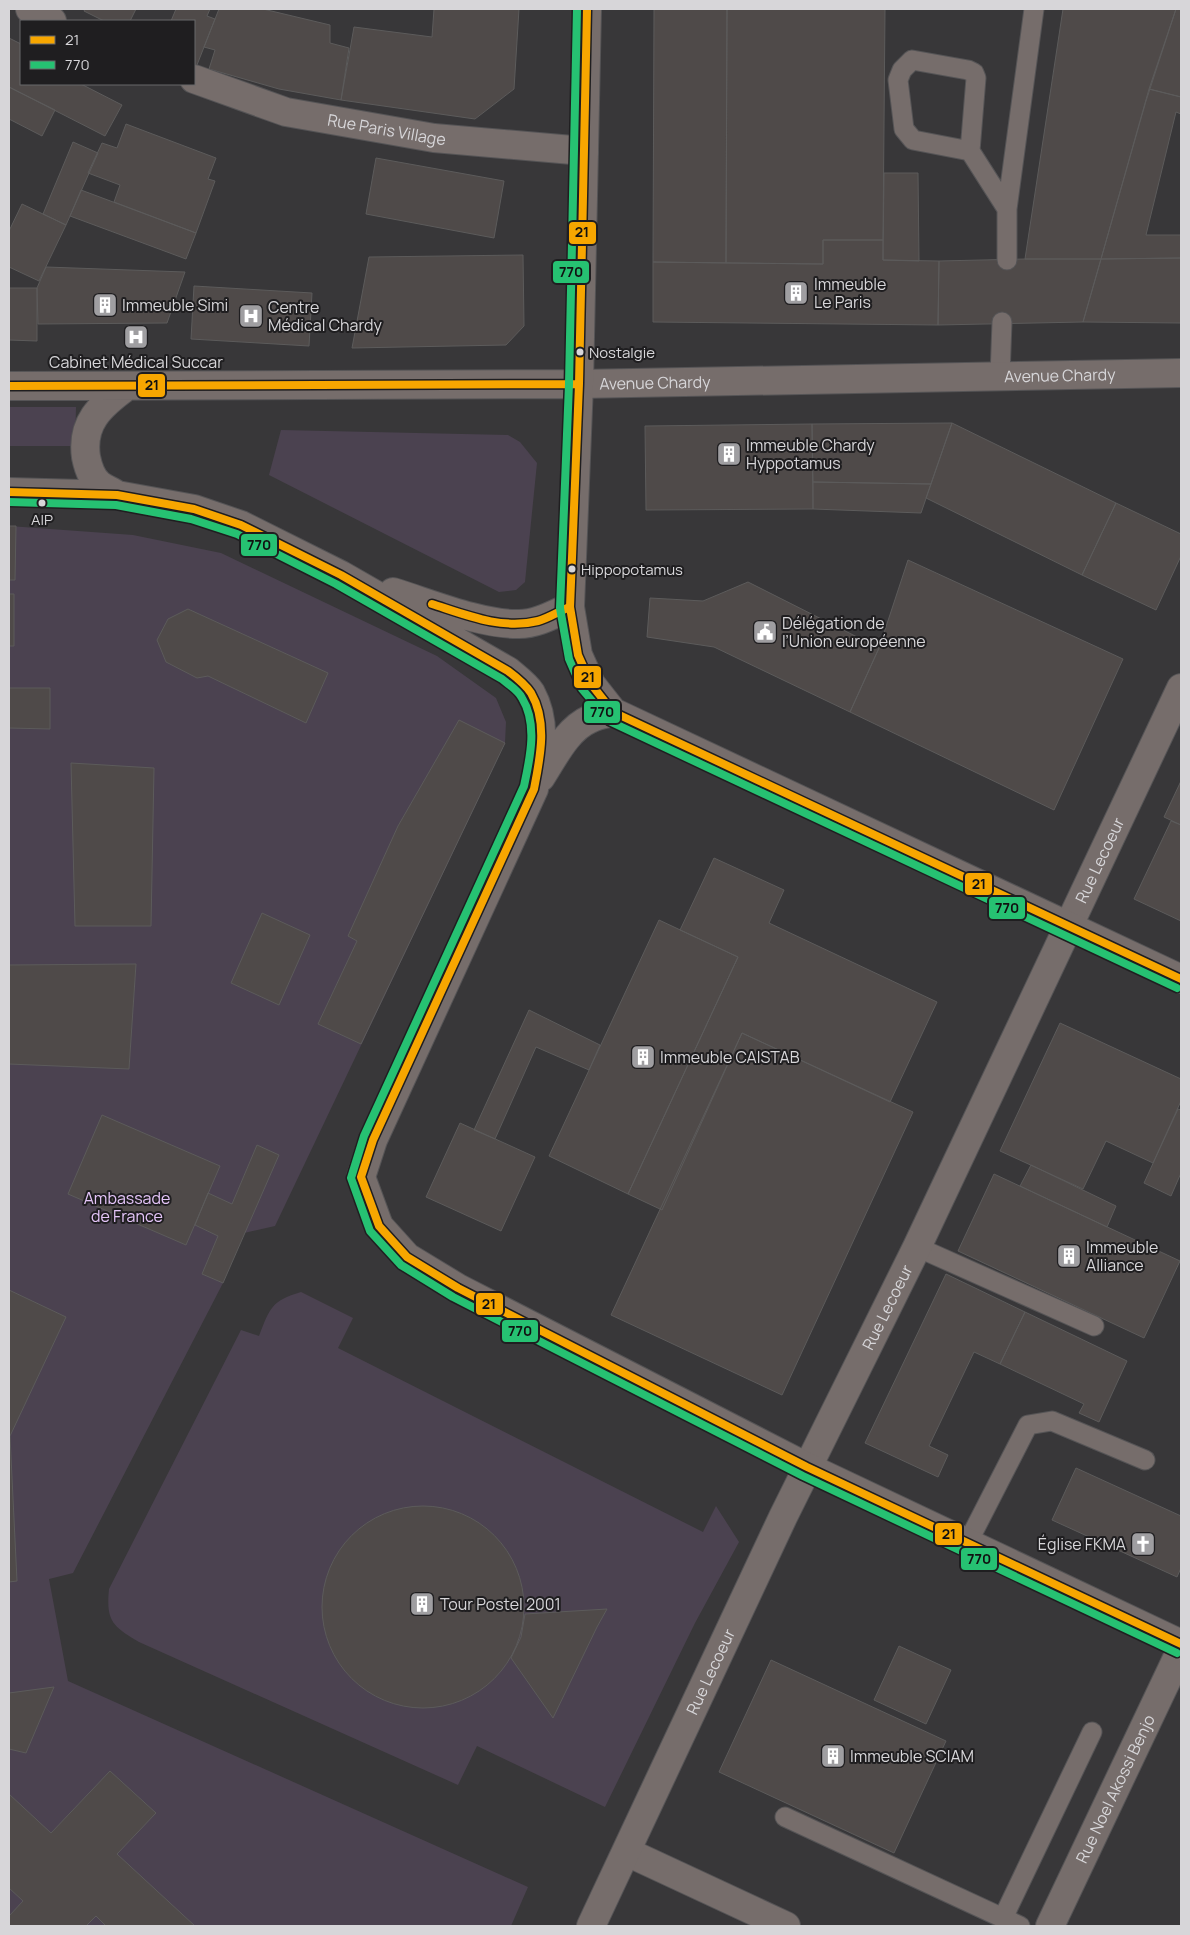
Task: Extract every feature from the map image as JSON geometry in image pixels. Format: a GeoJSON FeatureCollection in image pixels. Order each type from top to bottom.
{"type":"FeatureCollection","features":[{"type":"Feature","properties":{"kind":"street"},"geometry":{"type":"LineString","coordinates":[[30,9],[50,20]]}},
{"type":"Feature","properties":{"kind":"street"},"geometry":{"type":"LineString","coordinates":[[586,9],[579,384],[570,606],[578,654],[591,684],[613,712],[1070,925],[1181,979]]}},
{"type":"Feature","properties":{"kind":"street","name":"Rue Paris Village"},"geometry":{"type":"LineString","coordinates":[[195,79],[286,112],[434,138],[584,151]]}},
{"type":"Feature","properties":{"kind":"street","name":"Avenue Chardy"},"geometry":{"type":"LineString","coordinates":[[9,386],[579,384],[1181,373]]}},
{"type":"Feature","properties":{"kind":"street"},"geometry":{"type":"LineString","coordinates":[[117,494],[98,484],[88,467],[84,440],[95,414],[108,400],[126,387]]}},
{"type":"Feature","properties":{"kind":"street"},"geometry":{"type":"LineString","coordinates":[[9,492],[117,494],[194,509],[241,525],[341,575],[508,671],[530,691],[541,718],[541,750],[534,789]]}},
{"type":"Feature","properties":{"kind":"street"},"geometry":{"type":"LineString","coordinates":[[341,575],[484,619],[519,624],[538,621],[570,606]]}},
{"type":"Feature","properties":{"kind":"street","name":"Rue Lecoeur"},"geometry":{"type":"LineString","coordinates":[[591,1926],[807,1468],[917,1247],[1181,688]]}},
{"type":"Feature","properties":{"kind":"street"},"geometry":{"type":"LineString","coordinates":[[613,712],[589,719],[575,730],[562,743],[534,789],[374,1140],[361,1177],[379,1226],[407,1257],[450,1283],[807,1468],[968,1542],[1181,1644]]}},
{"type":"Feature","properties":{"kind":"street","name":"Rue Noel Akossi Benjo"},"geometry":{"type":"LineString","coordinates":[[1050,1926],[1181,1650]]}},
{"type":"Feature","properties":{"kind":"street"},"geometry":{"type":"LineString","coordinates":[[627,1852],[786,1926]]}},
{"type":"Feature","properties":{"kind":"lane"},"geometry":{"type":"LineString","coordinates":[[1007,260],[1007,208],[1034,9]]}},
{"type":"Feature","properties":{"kind":"lane"},"geometry":{"type":"LineString","coordinates":[[970,151],[913,140],[904,129],[898,80],[902,70],[912,60],[968,70],[974,73],[976,78],[970,151],[1007,208]]}},
{"type":"Feature","properties":{"kind":"lane"},"geometry":{"type":"LineString","coordinates":[[1000,376],[1002,322]]}},
{"type":"Feature","properties":{"kind":"lane"},"geometry":{"type":"LineString","coordinates":[[917,1247],[1094,1326]]}},
{"type":"Feature","properties":{"kind":"lane"},"geometry":{"type":"LineString","coordinates":[[968,1542],[1028,1425],[1052,1421],[1145,1460]]}},
{"type":"Feature","properties":{"kind":"lane"},"geometry":{"type":"LineString","coordinates":[[1003,1918],[1092,1732]]}},
{"type":"Feature","properties":{"kind":"lane"},"geometry":{"type":"LineString","coordinates":[[785,1817],[1020,1926]]}},
{"type":"Feature","properties":{"kind":"green space"},"geometry":{"type":"Polygon","coordinates":[[[9,407],[76,407],[75,446],[9,446],[9,407]]]}},
{"type":"Feature","properties":{"kind":"green space"},"geometry":{"type":"Polygon","coordinates":[[[281,430],[508,435],[520,442],[537,463],[525,582],[516,590],[499,592],[269,475],[281,430]]]}},
{"type":"Feature","properties":{"kind":"green space","name":"Ambassade de France"},"geometry":{"type":"Polygon","coordinates":[[[9,526],[133,535],[221,553],[437,656],[496,698],[506,722],[505,743],[275,1226],[244,1233],[223,1283],[73,1573],[49,1579],[68,1681],[528,1887],[511,1926],[9,1926],[9,526]]]}},
{"type":"Feature","properties":{"kind":"green space"},"geometry":{"type":"Polygon","coordinates":[[[301,1292],[353,1318],[338,1348],[703,1532],[716,1506],[739,1542],[695,1623],[605,1807],[477,1746],[458,1785],[139,1642],[122,1631],[113,1622],[109,1609],[109,1589],[241,1330],[259,1336],[269,1312],[277,1302],[301,1292]]]}},
{"type":"Feature","properties":{"kind":"building"},"geometry":{"type":"Polygon","coordinates":[[[85,9],[136,9],[130,20],[102,20],[84,11],[85,9]]]}},
{"type":"Feature","properties":{"kind":"building"},"geometry":{"type":"Polygon","coordinates":[[[176,9],[210,9],[207,16],[215,19],[195,70],[195,20],[171,20],[176,9]]]}},
{"type":"Feature","properties":{"kind":"building"},"geometry":{"type":"Polygon","coordinates":[[[219,9],[263,9],[330,25],[330,43],[349,48],[341,100],[279,89],[209,69],[215,50],[204,47],[219,9]]]}},
{"type":"Feature","properties":{"kind":"building"},"geometry":{"type":"Polygon","coordinates":[[[434,9],[519,9],[514,89],[475,119],[341,100],[354,27],[432,37],[434,9]]]}},
{"type":"Feature","properties":{"kind":"building"},"geometry":{"type":"Polygon","coordinates":[[[654,9],[727,9],[726,263],[653,262],[654,9]]]}},
{"type":"Feature","properties":{"kind":"building"},"geometry":{"type":"Polygon","coordinates":[[[727,9],[885,9],[883,240],[823,240],[823,264],[726,263],[727,9]]]}},
{"type":"Feature","properties":{"kind":"building"},"geometry":{"type":"Polygon","coordinates":[[[1063,9],[1176,9],[1146,101],[1101,259],[1025,259],[1063,9]]]}},
{"type":"Feature","properties":{"kind":"building"},"geometry":{"type":"Polygon","coordinates":[[[1176,9],[1181,9],[1181,97],[1149,89],[1176,9]]]}},
{"type":"Feature","properties":{"kind":"building"},"geometry":{"type":"Polygon","coordinates":[[[9,38],[20,44],[20,85],[83,85],[122,105],[105,136],[9,87],[9,38]]]}},
{"type":"Feature","properties":{"kind":"building"},"geometry":{"type":"Polygon","coordinates":[[[9,87],[55,110],[42,136],[9,119],[9,87]]]}},
{"type":"Feature","properties":{"kind":"building"},"geometry":{"type":"Polygon","coordinates":[[[1149,89],[1181,97],[1181,114],[1176,112],[1146,235],[1181,235],[1181,258],[1101,259],[1149,89]]]}},
{"type":"Feature","properties":{"kind":"building"},"geometry":{"type":"Polygon","coordinates":[[[126,124],[216,158],[208,179],[215,181],[196,233],[114,202],[120,185],[88,173],[102,143],[117,148],[126,124]]]}},
{"type":"Feature","properties":{"kind":"building"},"geometry":{"type":"Polygon","coordinates":[[[73,142],[98,153],[66,225],[43,214],[73,142]]]}},
{"type":"Feature","properties":{"kind":"building"},"geometry":{"type":"Polygon","coordinates":[[[376,158],[504,181],[494,238],[366,214],[376,158]]]}},
{"type":"Feature","properties":{"kind":"building"},"geometry":{"type":"Polygon","coordinates":[[[884,173],[918,173],[919,261],[883,260],[884,173]]]}},
{"type":"Feature","properties":{"kind":"building"},"geometry":{"type":"Polygon","coordinates":[[[81,190],[196,233],[186,259],[70,216],[81,190]]]}},
{"type":"Feature","properties":{"kind":"building"},"geometry":{"type":"Polygon","coordinates":[[[22,204],[66,225],[39,281],[9,267],[9,231],[22,204]]]}},
{"type":"Feature","properties":{"kind":"building","name":"Immeuble Le Paris"},"geometry":{"type":"Polygon","coordinates":[[[823,240],[883,240],[883,260],[939,261],[938,325],[653,322],[653,262],[823,264],[823,240]]]}},
{"type":"Feature","properties":{"kind":"building"},"geometry":{"type":"Polygon","coordinates":[[[523,255],[524,326],[506,345],[352,348],[369,257],[523,255]]]}},
{"type":"Feature","properties":{"kind":"building"},"geometry":{"type":"Polygon","coordinates":[[[1181,258],[1181,323],[1083,322],[1101,259],[1181,258]]]}},
{"type":"Feature","properties":{"kind":"building"},"geometry":{"type":"Polygon","coordinates":[[[1101,259],[1083,322],[938,325],[939,261],[1101,259]]]}},
{"type":"Feature","properties":{"kind":"building","name":"Immeuble Simi"},"geometry":{"type":"Polygon","coordinates":[[[46,267],[185,272],[167,323],[38,324],[37,288],[46,267]]]}},
{"type":"Feature","properties":{"kind":"building","name":"Centre Médical Chardy"},"geometry":{"type":"Polygon","coordinates":[[[194,286],[312,293],[309,346],[191,339],[194,286]]]}},
{"type":"Feature","properties":{"kind":"building"},"geometry":{"type":"Polygon","coordinates":[[[9,288],[37,288],[37,341],[9,340],[9,288]]]}},
{"type":"Feature","properties":{"kind":"building"},"geometry":{"type":"Polygon","coordinates":[[[952,423],[931,484],[813,482],[812,424],[952,423]]]}},
{"type":"Feature","properties":{"kind":"building"},"geometry":{"type":"Polygon","coordinates":[[[952,423],[1116,503],[1082,575],[926,498],[952,423]]]}},
{"type":"Feature","properties":{"kind":"building","name":"Immeuble Chardy Hyppotamus"},"geometry":{"type":"Polygon","coordinates":[[[812,424],[813,509],[646,510],[645,426],[812,424]]]}},
{"type":"Feature","properties":{"kind":"building"},"geometry":{"type":"Polygon","coordinates":[[[813,482],[931,484],[921,513],[813,509],[813,482]]]}},
{"type":"Feature","properties":{"kind":"building"},"geometry":{"type":"Polygon","coordinates":[[[1116,503],[1181,534],[1181,556],[1156,610],[1082,575],[1116,503]]]}},
{"type":"Feature","properties":{"kind":"building"},"geometry":{"type":"Polygon","coordinates":[[[9,526],[16,526],[15,580],[9,580],[9,526]]]}},
{"type":"Feature","properties":{"kind":"building"},"geometry":{"type":"Polygon","coordinates":[[[908,560],[1123,659],[1054,810],[850,712],[879,648],[908,560]]]}},
{"type":"Feature","properties":{"kind":"building"},"geometry":{"type":"Polygon","coordinates":[[[748,582],[879,648],[850,712],[714,647],[647,637],[650,598],[703,601],[748,582]]]}},
{"type":"Feature","properties":{"kind":"building"},"geometry":{"type":"Polygon","coordinates":[[[9,594],[14,594],[14,646],[9,646],[9,594]]]}},
{"type":"Feature","properties":{"kind":"building"},"geometry":{"type":"Polygon","coordinates":[[[188,609],[328,673],[306,723],[208,676],[197,678],[166,662],[157,640],[168,619],[188,609]]]}},
{"type":"Feature","properties":{"kind":"building"},"geometry":{"type":"Polygon","coordinates":[[[9,688],[50,688],[50,729],[9,728],[9,688]]]}},
{"type":"Feature","properties":{"kind":"building"},"geometry":{"type":"Polygon","coordinates":[[[459,720],[505,743],[361,1044],[318,1024],[357,941],[348,936],[398,826],[459,720]]]}},
{"type":"Feature","properties":{"kind":"building"},"geometry":{"type":"Polygon","coordinates":[[[71,763],[154,768],[151,926],[75,926],[71,763]]]}},
{"type":"Feature","properties":{"kind":"building"},"geometry":{"type":"Polygon","coordinates":[[[1181,781],[1181,825],[1164,817],[1181,781]]]}},
{"type":"Feature","properties":{"kind":"building"},"geometry":{"type":"Polygon","coordinates":[[[1171,821],[1181,825],[1181,921],[1134,899],[1171,821]]]}},
{"type":"Feature","properties":{"kind":"building"},"geometry":{"type":"Polygon","coordinates":[[[714,858],[784,890],[769,923],[937,1002],[890,1102],[742,1033],[662,1210],[628,1194],[738,957],[680,930],[714,858]]]}},
{"type":"Feature","properties":{"kind":"building"},"geometry":{"type":"Polygon","coordinates":[[[262,913],[310,935],[279,1005],[231,983],[262,913]]]}},
{"type":"Feature","properties":{"kind":"building","name":"Immeuble CAISTAB"},"geometry":{"type":"Polygon","coordinates":[[[659,920],[738,957],[628,1194],[549,1156],[659,920]]]}},
{"type":"Feature","properties":{"kind":"building"},"geometry":{"type":"Polygon","coordinates":[[[136,964],[129,1069],[9,1064],[9,965],[136,964]]]}},
{"type":"Feature","properties":{"kind":"building"},"geometry":{"type":"Polygon","coordinates":[[[529,1010],[600,1045],[589,1070],[536,1047],[495,1139],[474,1130],[529,1010]]]}},
{"type":"Feature","properties":{"kind":"building"},"geometry":{"type":"Polygon","coordinates":[[[1060,1023],[1181,1079],[1181,1101],[1153,1163],[1106,1141],[1083,1189],[1000,1151],[1060,1023]]]}},
{"type":"Feature","properties":{"kind":"building"},"geometry":{"type":"Polygon","coordinates":[[[742,1033],[913,1112],[782,1395],[611,1315],[742,1033]]]}},
{"type":"Feature","properties":{"kind":"building"},"geometry":{"type":"Polygon","coordinates":[[[1178,1109],[1181,1110],[1181,1173],[1171,1196],[1144,1183],[1178,1109]]]}},
{"type":"Feature","properties":{"kind":"building"},"geometry":{"type":"Polygon","coordinates":[[[102,1115],[220,1166],[186,1245],[68,1194],[102,1115]]]}},
{"type":"Feature","properties":{"kind":"building"},"geometry":{"type":"Polygon","coordinates":[[[460,1123],[535,1157],[501,1231],[426,1197],[460,1123]]]}},
{"type":"Feature","properties":{"kind":"building"},"geometry":{"type":"Polygon","coordinates":[[[257,1145],[279,1155],[223,1283],[202,1274],[218,1236],[195,1225],[208,1193],[232,1204],[257,1145]]]}},
{"type":"Feature","properties":{"kind":"building"},"geometry":{"type":"Polygon","coordinates":[[[1031,1165],[1116,1206],[1107,1227],[1020,1186],[1031,1165]]]}},
{"type":"Feature","properties":{"kind":"building","name":"Immeuble Alliance"},"geometry":{"type":"Polygon","coordinates":[[[994,1174],[1180,1261],[1144,1338],[958,1251],[994,1174]]]}},
{"type":"Feature","properties":{"kind":"building"},"geometry":{"type":"Polygon","coordinates":[[[946,1274],[1025,1312],[1000,1364],[974,1352],[929,1446],[948,1455],[938,1477],[865,1443],[946,1274]]]}},
{"type":"Feature","properties":{"kind":"building"},"geometry":{"type":"Polygon","coordinates":[[[9,1290],[66,1317],[10,1436],[17,1581],[9,1582],[9,1290]]]}},
{"type":"Feature","properties":{"kind":"building"},"geometry":{"type":"Polygon","coordinates":[[[1025,1312],[1127,1361],[1099,1422],[1079,1413],[1084,1404],[1000,1364],[1025,1312]]]}},
{"type":"Feature","properties":{"kind":"building","name":"Église FKMA"},"geometry":{"type":"Polygon","coordinates":[[[1076,1468],[1181,1516],[1181,1568],[1177,1577],[1052,1520],[1076,1468]]]}},
{"type":"Feature","properties":{"kind":"building","name":"Tour Postel 2001"},"geometry":{"type":"Polygon","coordinates":[[[413,1506],[433,1506],[462,1513],[495,1535],[517,1568],[524,1597],[524,1617],[517,1646],[495,1679],[462,1701],[433,1708],[413,1708],[384,1701],[351,1679],[329,1646],[322,1617],[322,1597],[329,1568],[351,1535],[384,1513],[413,1506]]]}},
{"type":"Feature","properties":{"kind":"building"},"geometry":{"type":"Polygon","coordinates":[[[607,1609],[553,1718],[511,1658],[521,1637],[525,1614],[607,1609]]]}},
{"type":"Feature","properties":{"kind":"building"},"geometry":{"type":"Polygon","coordinates":[[[899,1646],[951,1670],[926,1724],[874,1700],[899,1646]]]}},
{"type":"Feature","properties":{"kind":"building","name":"Immeuble SCIAM"},"geometry":{"type":"Polygon","coordinates":[[[771,1660],[946,1741],[894,1853],[719,1772],[771,1660]]]}},
{"type":"Feature","properties":{"kind":"building"},"geometry":{"type":"Polygon","coordinates":[[[54,1687],[26,1753],[9,1749],[9,1693],[54,1687]]]}},
{"type":"Feature","properties":{"kind":"building"},"geometry":{"type":"Polygon","coordinates":[[[110,1771],[156,1813],[117,1854],[195,1926],[106,1926],[96,1916],[86,1926],[9,1926],[9,1916],[23,1901],[9,1888],[9,1794],[51,1833],[110,1771]]]}},
{"type":"Feature","properties":{"kind":"transit line","name":"770"},"geometry":{"type":"LineString","coordinates":[[577,9],[569,384],[560,608],[569,659],[582,689],[609,721],[1177,988]]}},
{"type":"Feature","properties":{"kind":"transit line","name":"21"},"geometry":{"type":"LineString","coordinates":[[587,9],[579,384],[570,607],[578,655],[591,684],[613,712],[1181,979]]}},
{"type":"Feature","properties":{"kind":"transit line","name":"21"},"geometry":{"type":"LineString","coordinates":[[9,386],[579,384]]}},
{"type":"Feature","properties":{"kind":"transit line","name":"21"},"geometry":{"type":"LineString","coordinates":[[9,492],[117,495],[194,509],[241,525],[341,575],[508,671],[531,693],[536,704],[541,728],[540,753],[534,789],[373,1140],[361,1177],[379,1226],[407,1257],[458,1288],[807,1467],[1181,1644]]}},
{"type":"Feature","properties":{"kind":"transit line","name":"770"},"geometry":{"type":"LineString","coordinates":[[9,502],[116,505],[191,519],[237,534],[336,584],[502,679],[516,690],[522,698],[527,708],[531,730],[530,753],[524,786],[364,1136],[351,1178],[370,1231],[401,1265],[453,1297],[803,1476],[1177,1653]]}},
{"type":"Feature","properties":{"kind":"transit line","name":"21"},"geometry":{"type":"LineString","coordinates":[[432,604],[484,620],[511,624],[538,621],[570,607]]}},
{"type":"Feature","properties":{"kind":"place","name":"Immeuble Le Paris"},"geometry":{"type":"Point","coordinates":[796,293]}},
{"type":"Feature","properties":{"kind":"place","name":"Immeuble Simi"},"geometry":{"type":"Point","coordinates":[105,305]}},
{"type":"Feature","properties":{"kind":"place","name":"Centre Médical Chardy"},"geometry":{"type":"Point","coordinates":[251,316]}},
{"type":"Feature","properties":{"kind":"place","name":"Cabinet Médical Succar"},"geometry":{"type":"Point","coordinates":[136,337]}},
{"type":"Feature","properties":{"kind":"place","name":"Nostalgie"},"geometry":{"type":"Point","coordinates":[580,352]}},
{"type":"Feature","properties":{"kind":"place","name":"Immeuble Chardy Hyppotamus"},"geometry":{"type":"Point","coordinates":[729,454]}},
{"type":"Feature","properties":{"kind":"place","name":"AIP"},"geometry":{"type":"Point","coordinates":[42,503]}},
{"type":"Feature","properties":{"kind":"place","name":"Hippopotamus"},"geometry":{"type":"Point","coordinates":[572,569]}},
{"type":"Feature","properties":{"kind":"place","name":"Délégation de l’Union européenne"},"geometry":{"type":"Point","coordinates":[765,632]}},
{"type":"Feature","properties":{"kind":"place","name":"Immeuble CAISTAB"},"geometry":{"type":"Point","coordinates":[643,1057]}},
{"type":"Feature","properties":{"kind":"place","name":"Immeuble Alliance"},"geometry":{"type":"Point","coordinates":[1069,1256]}},
{"type":"Feature","properties":{"kind":"place","name":"Église FKMA"},"geometry":{"type":"Point","coordinates":[1143,1544]}},
{"type":"Feature","properties":{"kind":"place","name":"Tour Postel 2001"},"geometry":{"type":"Point","coordinates":[422,1604]}},
{"type":"Feature","properties":{"kind":"place","name":"Immeuble SCIAM"},"geometry":{"type":"Point","coordinates":[833,1756]}}]}
